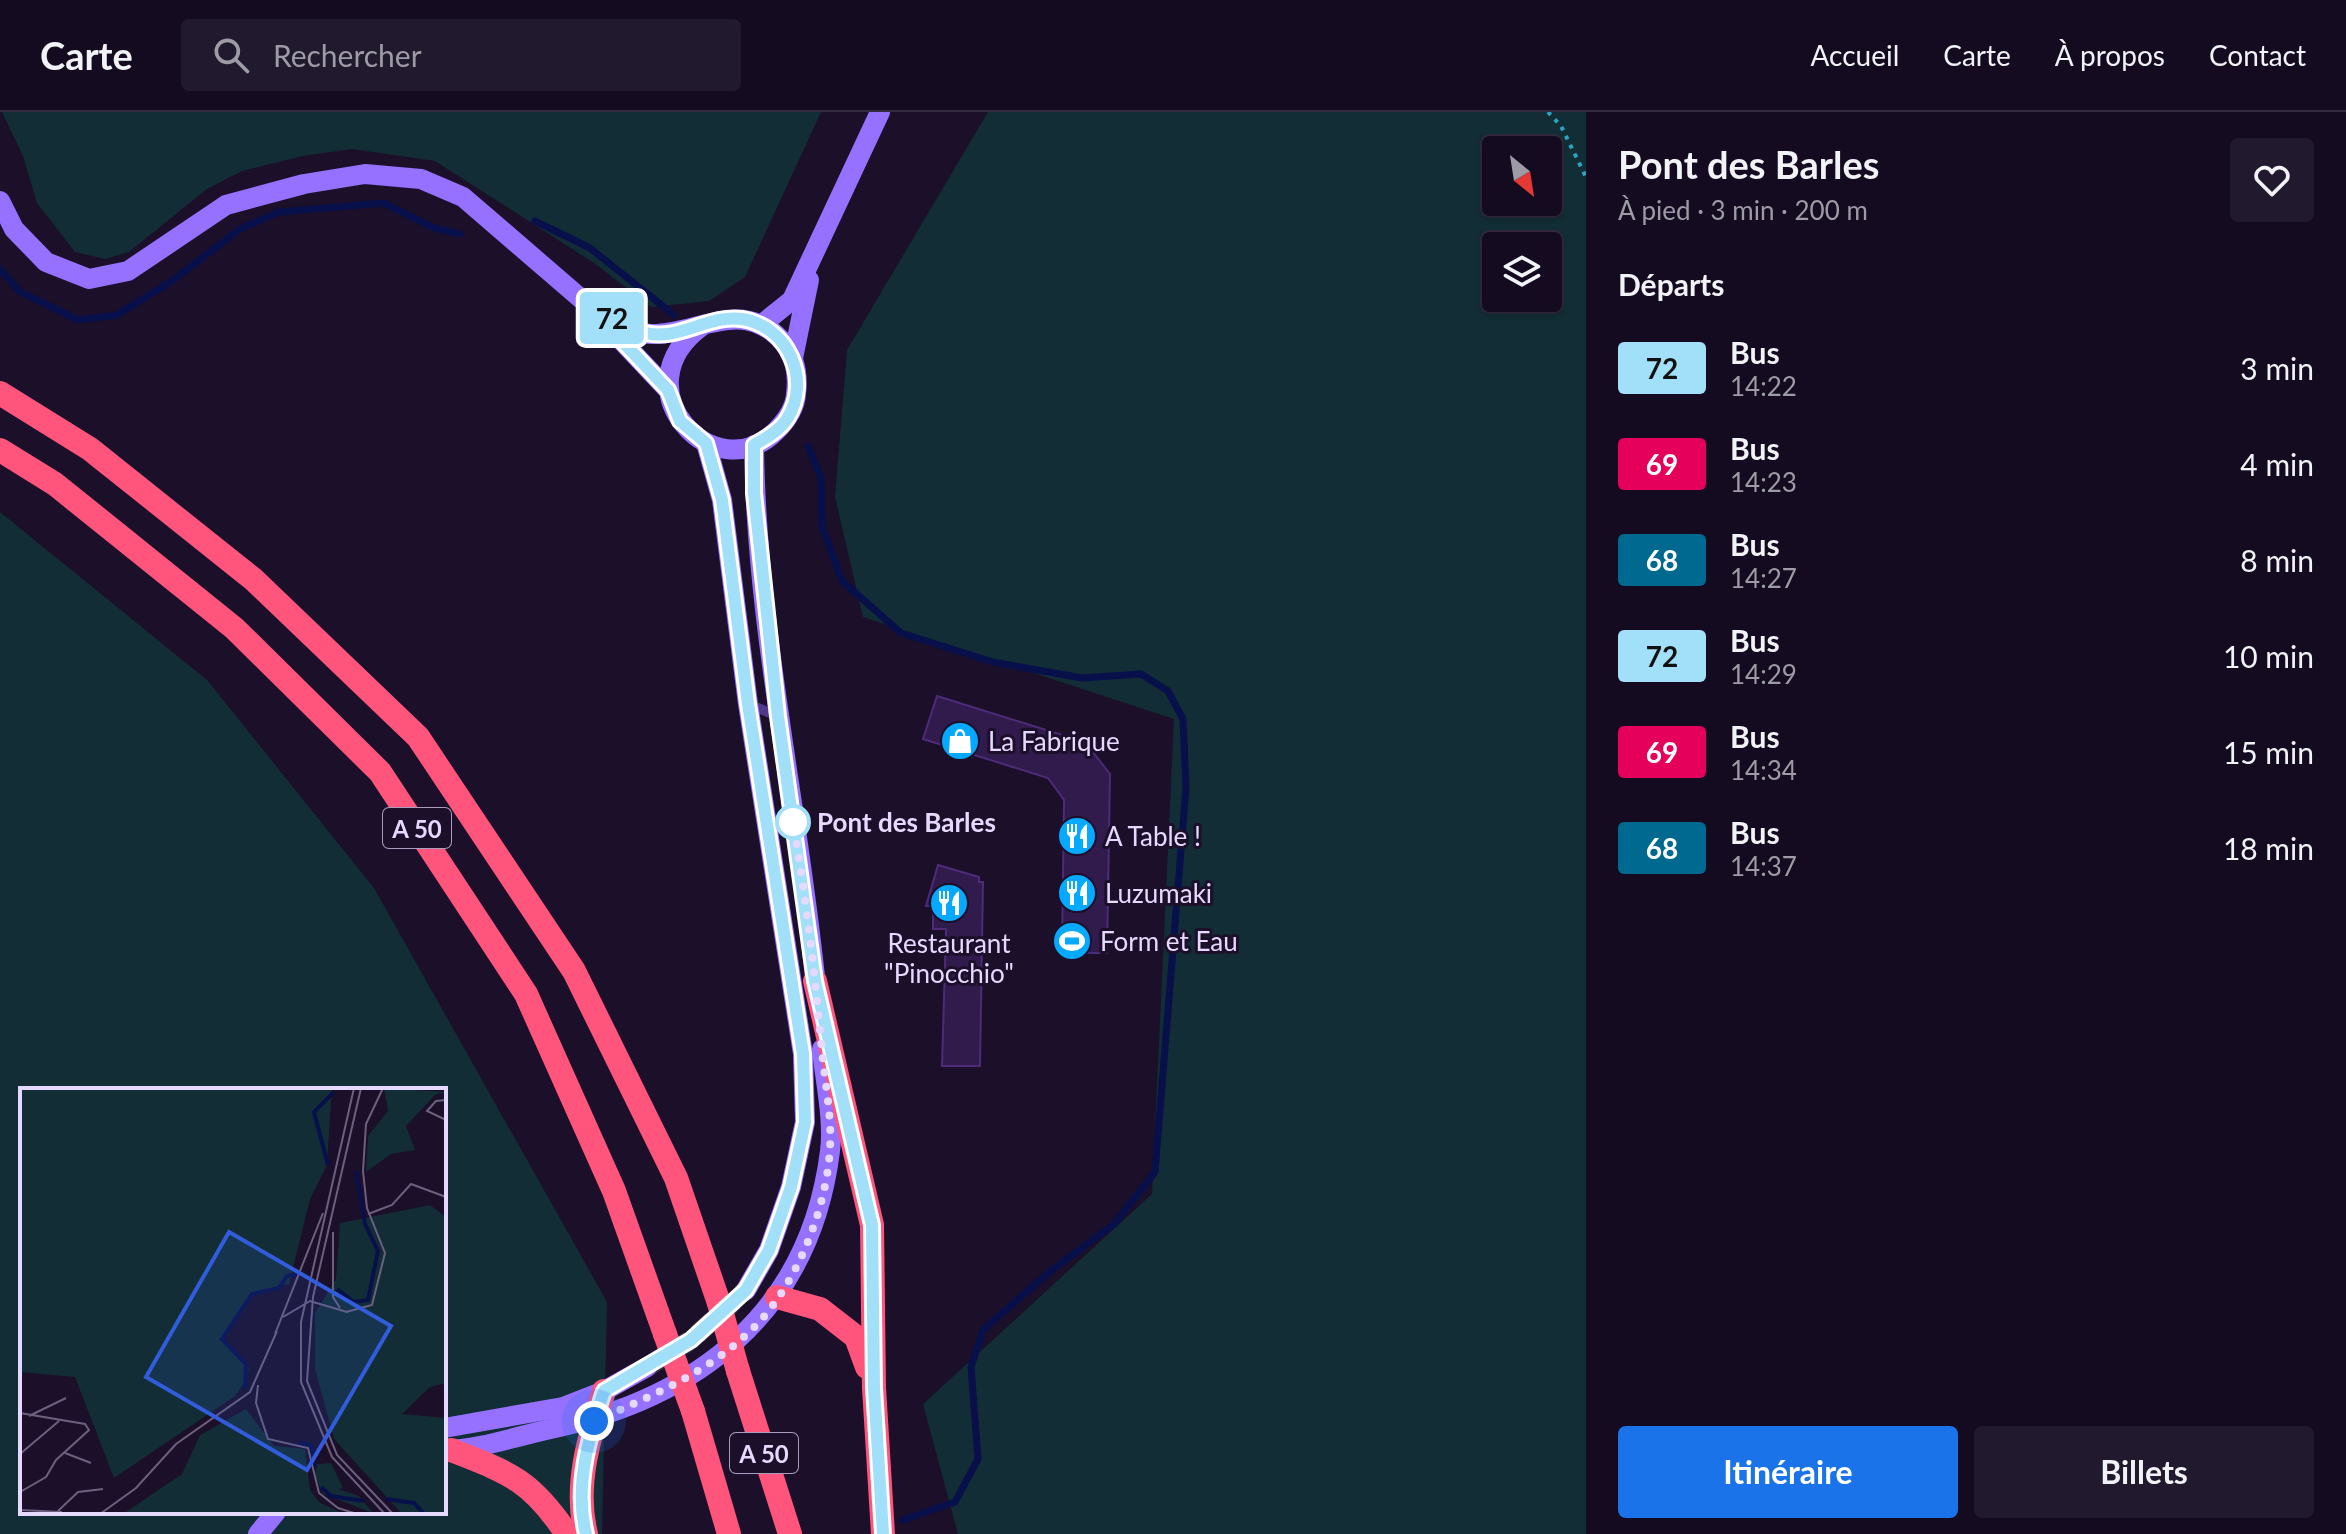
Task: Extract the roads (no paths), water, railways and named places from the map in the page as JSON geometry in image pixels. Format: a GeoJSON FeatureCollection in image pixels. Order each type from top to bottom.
{"type":"FeatureCollection","features":[{"type":"Feature","properties":{"kind":"highway","name":"A 50"},"geometry":{"type":"LineString","coordinates":[[0,393],[90,449],[253,579],[418,737],[574,971],[676,1178],[719,1303],[790,1534]]}},
{"type":"Feature","properties":{"kind":"highway","name":"A 50"},"geometry":{"type":"LineString","coordinates":[[0,450],[55,484],[234,628],[380,772],[526,994],[614,1191],[693,1411],[729,1534]]}},
{"type":"Feature","properties":{"kind":"highway"},"geometry":{"type":"LineString","coordinates":[[815,981],[872,1225],[874,1388],[883,1534]]}},
{"type":"Feature","properties":{"kind":"highway"},"geometry":{"type":"LineString","coordinates":[[777,1297],[820,1309],[856,1337],[874,1388]]}},
{"type":"Feature","properties":{"kind":"highway"},"geometry":{"type":"LineString","coordinates":[[586,1534],[580,1509],[584,1465],[604,1391]]}},
{"type":"Feature","properties":{"kind":"highway"},"geometry":{"type":"LineString","coordinates":[[446,1442],[512,1474],[543,1498],[567,1534]]}},
{"type":"Feature","properties":{"kind":"main road"},"geometry":{"type":"LineString","coordinates":[[761,325],[792,300],[880,112]]}},
{"type":"Feature","properties":{"kind":"main road"},"geometry":{"type":"LineString","coordinates":[[0,201],[14,229],[46,262],[89,279],[128,271],[226,205],[304,184],[365,174],[421,179],[463,197],[586,303],[668,390],[680,421],[706,443],[722,448],[754,445],[773,435],[787,419],[796,400],[798,379],[793,358],[775,333],[742,319],[722,319],[702,326],[649,334],[630,329],[586,303]]}},
{"type":"Feature","properties":{"kind":"main road"},"geometry":{"type":"LineString","coordinates":[[793,358],[813,258]]}},
{"type":"Feature","properties":{"kind":"main road"},"geometry":{"type":"LineString","coordinates":[[668,390],[669,371],[675,353],[687,337],[702,326]]}},
{"type":"Feature","properties":{"kind":"main road"},"geometry":{"type":"LineString","coordinates":[[706,443],[722,500],[748,704],[803,1054],[805,1122],[787,1200],[769,1250],[746,1290]]}},
{"type":"Feature","properties":{"kind":"main road"},"geometry":{"type":"LineString","coordinates":[[446,1442],[594,1421],[653,1396],[701,1369],[759,1322],[777,1297],[819,1209],[830,1148],[815,981],[778,716],[754,493],[754,445]]}},
{"type":"Feature","properties":{"kind":"main road"},"geometry":{"type":"LineString","coordinates":[[446,1442],[563,1407],[604,1391],[647,1367]]}},
{"type":"Feature","properties":{"kind":"main road"},"geometry":{"type":"LineString","coordinates":[[258,1534],[274,1514]]}},
{"type":"Feature","properties":{"kind":"lane"},"geometry":{"type":"LineString","coordinates":[[748,704],[778,716]]}},
{"type":"Feature","properties":{"kind":"waterway"},"geometry":{"type":"LineString","coordinates":[[0,269],[19,291],[78,320],[117,315],[172,281],[240,229],[279,212],[384,203],[434,228],[460,234]]}},
{"type":"Feature","properties":{"kind":"waterway"},"geometry":{"type":"LineString","coordinates":[[535,221],[590,248],[674,315]]}},
{"type":"Feature","properties":{"kind":"waterway"},"geometry":{"type":"LineString","coordinates":[[808,446],[821,478],[822,526],[842,581],[901,633],[993,662],[1082,678],[1141,674],[1168,691],[1183,719],[1186,788],[1155,1172],[1114,1224],[1048,1273],[983,1330],[971,1367],[978,1459],[955,1502],[903,1520]]}},
{"type":"Feature","properties":{"kind":"tunnel"},"geometry":{"type":"LineString","coordinates":[[647,1367],[691,1340],[746,1290]]}},
{"type":"Feature","properties":{"kind":"place","name":"La Fabrique"},"geometry":{"type":"Point","coordinates":[960,741]}},
{"type":"Feature","properties":{"kind":"place","name":"Pont des Barles"},"geometry":{"type":"Point","coordinates":[793,822]}},
{"type":"Feature","properties":{"kind":"place","name":"A Table !"},"geometry":{"type":"Point","coordinates":[1077,836]}},
{"type":"Feature","properties":{"kind":"place","name":"Luzumaki"},"geometry":{"type":"Point","coordinates":[1077,893]}},
{"type":"Feature","properties":{"kind":"place","name":"Restaurant \"Pinocchio\""},"geometry":{"type":"Point","coordinates":[949,903]}},
{"type":"Feature","properties":{"kind":"place","name":"Form et Eau"},"geometry":{"type":"Point","coordinates":[1072,941]}}]}
